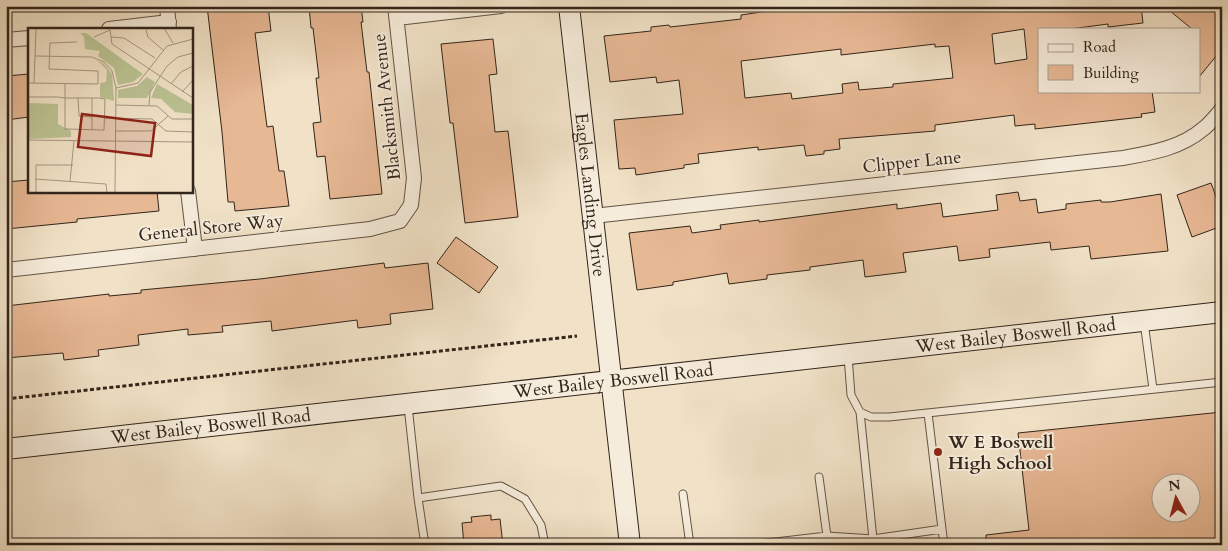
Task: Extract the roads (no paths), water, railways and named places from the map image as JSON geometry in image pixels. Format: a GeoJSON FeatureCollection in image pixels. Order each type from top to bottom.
{"type":"FeatureCollection","features":[{"type":"Feature","properties":{"kind":"main road","name":"Eagles Landing Drive"},"geometry":{"type":"LineString","coordinates":[[569,6],[630,545]]}},
{"type":"Feature","properties":{"kind":"main road","name":"West Bailey Boswell Road"},"geometry":{"type":"LineString","coordinates":[[6,449],[1222,312]]}},
{"type":"Feature","properties":{"kind":"street"},"geometry":{"type":"LineString","coordinates":[[124,28],[169,25],[167,6]]}},
{"type":"Feature","properties":{"kind":"street"},"geometry":{"type":"LineString","coordinates":[[396,12],[501,6]]}},
{"type":"Feature","properties":{"kind":"street","name":"Blacksmith Avenue"},"geometry":{"type":"LineString","coordinates":[[396,12],[414,178],[411,205]]}},
{"type":"Feature","properties":{"kind":"street"},"geometry":{"type":"LineString","coordinates":[[6,40],[28,38]]}},
{"type":"Feature","properties":{"kind":"street","name":"Clipper Lane"},"geometry":{"type":"LineString","coordinates":[[593,216],[1123,158],[1157,152],[1183,142],[1204,129],[1222,109]]}},
{"type":"Feature","properties":{"kind":"street"},"geometry":{"type":"LineString","coordinates":[[188,192],[195,249]]}},
{"type":"Feature","properties":{"kind":"street","name":"General Store Way"},"geometry":{"type":"LineString","coordinates":[[6,270],[370,229],[400,221],[411,205]]}},
{"type":"Feature","properties":{"kind":"lane"},"geometry":{"type":"LineString","coordinates":[[1144,321],[1152,389]]}},
{"type":"Feature","properties":{"kind":"lane"},"geometry":{"type":"LineString","coordinates":[[848,354],[851,395],[860,412],[873,539]]}},
{"type":"Feature","properties":{"kind":"lane"},"geometry":{"type":"LineString","coordinates":[[860,412],[871,417],[889,418],[1222,382]]}},
{"type":"Feature","properties":{"kind":"lane"},"geometry":{"type":"LineString","coordinates":[[407,403],[425,545]]}},
{"type":"Feature","properties":{"kind":"lane"},"geometry":{"type":"LineString","coordinates":[[928,413],[944,545]]}},
{"type":"Feature","properties":{"kind":"lane"},"geometry":{"type":"LineString","coordinates":[[819,477],[827,536]]}},
{"type":"Feature","properties":{"kind":"lane"},"geometry":{"type":"LineString","coordinates":[[418,498],[501,486],[525,499],[541,524],[545,545]]}},
{"type":"Feature","properties":{"kind":"lane"},"geometry":{"type":"LineString","coordinates":[[683,494],[690,545]]}},
{"type":"Feature","properties":{"kind":"lane"},"geometry":{"type":"LineString","coordinates":[[749,545],[827,536],[873,539],[942,529]]}},
{"type":"Feature","properties":{"kind":"place","name":"W E Boswell High School"},"geometry":{"type":"Point","coordinates":[938,452]}}]}
